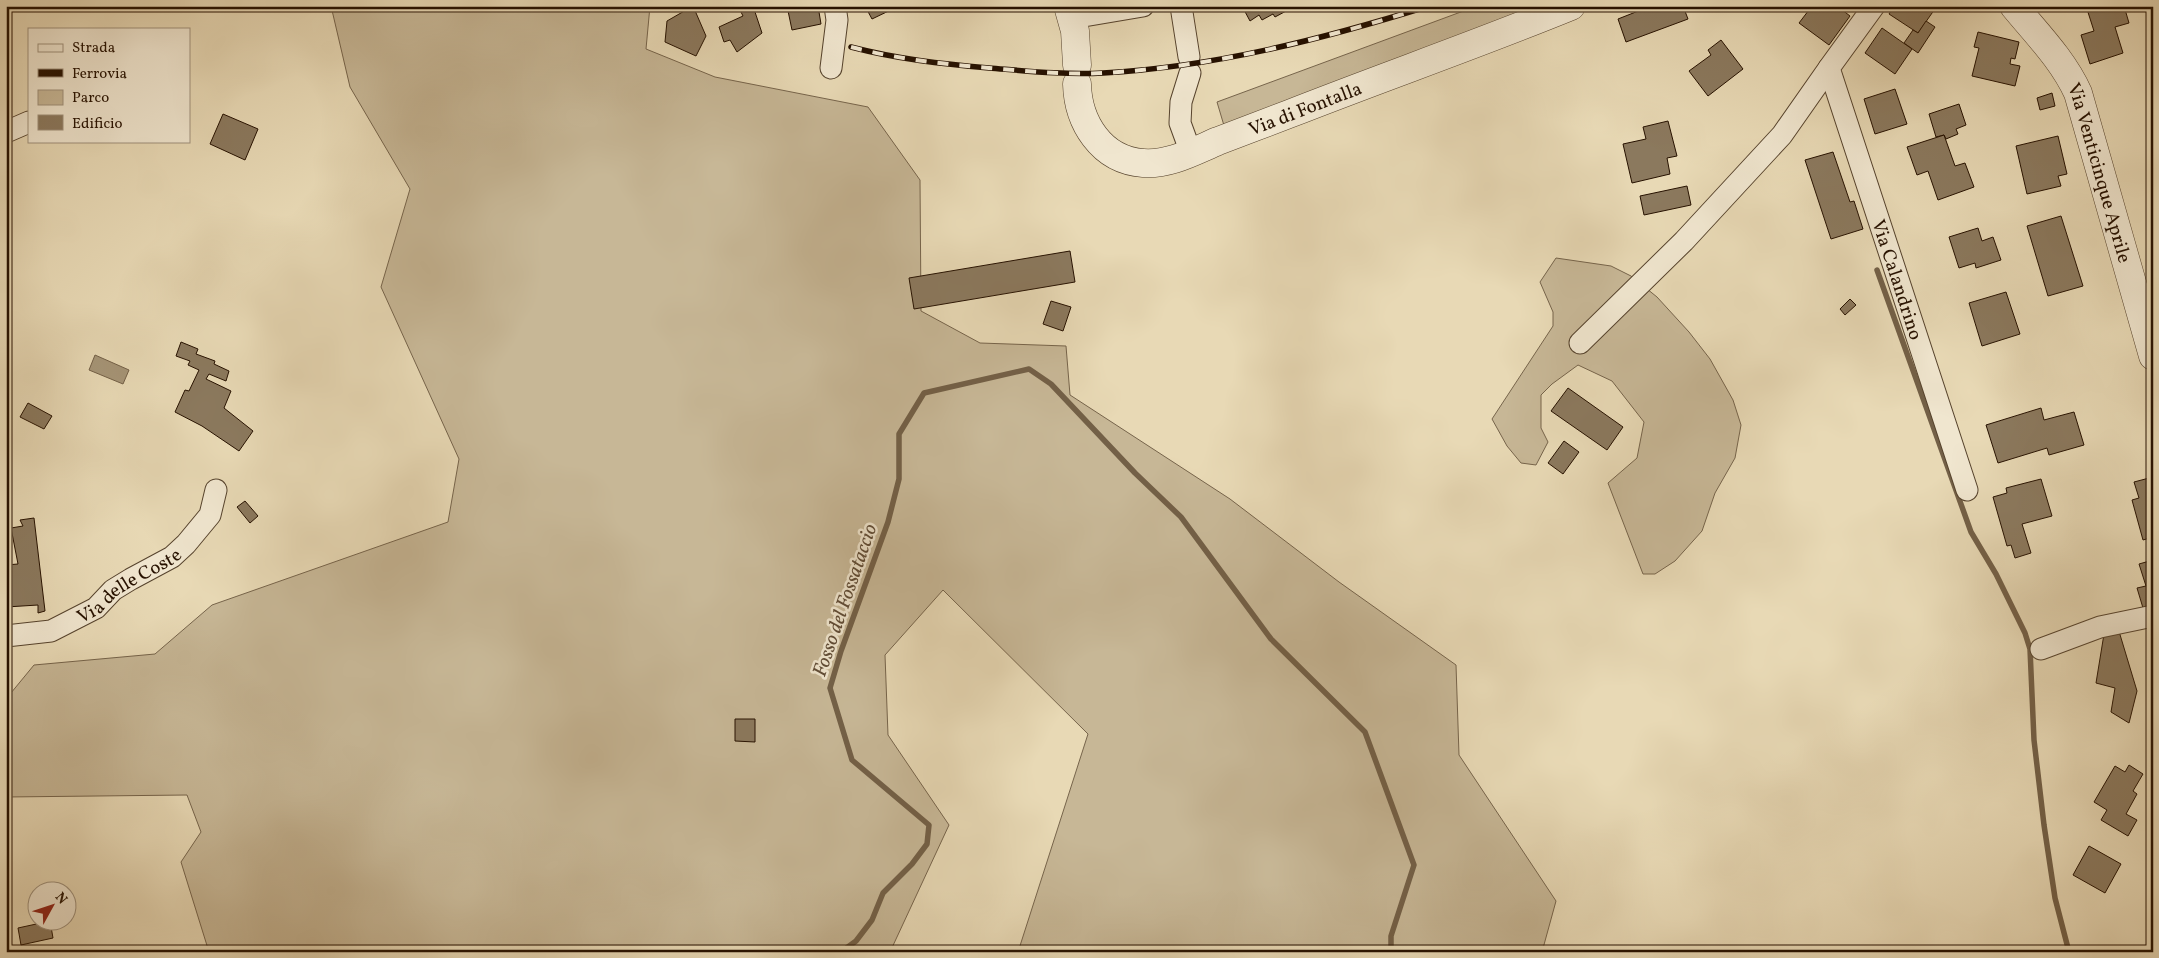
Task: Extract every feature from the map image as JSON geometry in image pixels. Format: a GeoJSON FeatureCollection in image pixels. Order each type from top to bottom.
{"type":"FeatureCollection","features":[{"type":"Feature","properties":{"kind":"street"},"geometry":{"type":"LineString","coordinates":[[831,68],[837,20],[835,6]]}},
{"type":"Feature","properties":{"kind":"street"},"geometry":{"type":"LineString","coordinates":[[1070,12],[1143,6]]}},
{"type":"Feature","properties":{"kind":"street"},"geometry":{"type":"LineString","coordinates":[[1181,6],[1190,65],[1181,102],[1180,123],[1191,153]]}},
{"type":"Feature","properties":{"kind":"street","name":"Via di Fontalla"},"geometry":{"type":"LineString","coordinates":[[1070,12],[1078,101],[1082,116],[1089,129],[1112,152],[1126,159],[1142,163],[1157,163],[1191,153],[1290,113],[1572,6]]}},
{"type":"Feature","properties":{"kind":"street"},"geometry":{"type":"LineString","coordinates":[[1580,343],[1684,241],[1782,136],[1874,6]]}},
{"type":"Feature","properties":{"kind":"street","name":"Via Venticinque Aprile"},"geometry":{"type":"LineString","coordinates":[[2014,6],[2060,62],[2078,93],[2153,356]]}},
{"type":"Feature","properties":{"kind":"street","name":"Via Calandrino"},"geometry":{"type":"LineString","coordinates":[[1829,68],[1967,490]]}},
{"type":"Feature","properties":{"kind":"street"},"geometry":{"type":"LineString","coordinates":[[6,132],[28,122]]}},
{"type":"Feature","properties":{"kind":"street","name":"Via delle Coste"},"geometry":{"type":"LineString","coordinates":[[6,636],[51,631],[96,608],[113,590],[172,558],[210,515],[216,490]]}},
{"type":"Feature","properties":{"kind":"street"},"geometry":{"type":"LineString","coordinates":[[2041,649],[2100,627],[2153,616]]}},
{"type":"Feature","properties":{"kind":"green space"},"geometry":{"type":"Polygon","coordinates":[[[331,6],[650,6],[646,49],[715,77],[868,107],[920,180],[921,311],[980,343],[1066,346],[1070,395],[1230,499],[1339,582],[1456,665],[1459,755],[1556,901],[1542,952],[1018,952],[1088,734],[943,590],[885,655],[888,735],[949,825],[890,952],[209,952],[181,862],[201,832],[187,795],[6,797],[6,699],[34,665],[155,654],[212,605],[448,522],[459,459],[381,287],[410,189],[350,87],[331,6]]]}},
{"type":"Feature","properties":{"kind":"green space"},"geometry":{"type":"Polygon","coordinates":[[[1477,6],[1546,6],[1225,129],[1217,102],[1477,6]]]}},
{"type":"Feature","properties":{"kind":"green space"},"geometry":{"type":"Polygon","coordinates":[[[1556,258],[1611,266],[1631,276],[1657,297],[1689,332],[1710,359],[1733,400],[1741,425],[1735,458],[1715,493],[1702,531],[1675,561],[1655,574],[1643,574],[1608,483],[1637,458],[1644,422],[1612,381],[1578,365],[1552,384],[1541,395],[1541,428],[1548,442],[1536,465],[1521,463],[1507,446],[1492,419],[1553,326],[1553,312],[1540,282],[1556,258]]]}},
{"type":"Feature","properties":{"kind":"shaded area"},"geometry":{"type":"Polygon","coordinates":[[[95,355],[129,370],[123,384],[89,370],[95,355]]]}},
{"type":"Feature","properties":{"kind":"building"},"geometry":{"type":"Polygon","coordinates":[[[693,6],[706,36],[696,56],[665,42],[667,21],[693,6]]]}},
{"type":"Feature","properties":{"kind":"building"},"geometry":{"type":"Polygon","coordinates":[[[738,6],[753,6],[762,33],[737,52],[730,40],[724,42],[719,27],[743,16],[738,6]]]}},
{"type":"Feature","properties":{"kind":"building"},"geometry":{"type":"Polygon","coordinates":[[[787,6],[818,6],[821,24],[792,30],[787,6]]]}},
{"type":"Feature","properties":{"kind":"building"},"geometry":{"type":"Polygon","coordinates":[[[865,6],[899,6],[872,19],[865,6]]]}},
{"type":"Feature","properties":{"kind":"building"},"geometry":{"type":"Polygon","coordinates":[[[1242,6],[1286,6],[1288,10],[1275,17],[1273,14],[1262,20],[1259,15],[1250,21],[1242,6]]]}},
{"type":"Feature","properties":{"kind":"building"},"geometry":{"type":"Polygon","coordinates":[[[1651,6],[1683,6],[1688,19],[1626,42],[1618,19],[1651,6]]]}},
{"type":"Feature","properties":{"kind":"building"},"geometry":{"type":"Polygon","coordinates":[[[1812,6],[1837,6],[1850,16],[1829,45],[1799,23],[1812,6]]]}},
{"type":"Feature","properties":{"kind":"building"},"geometry":{"type":"Polygon","coordinates":[[[1894,6],[1937,6],[1918,33],[1889,14],[1894,6]]]}},
{"type":"Feature","properties":{"kind":"building"},"geometry":{"type":"Polygon","coordinates":[[[2086,6],[2124,6],[2129,23],[2115,27],[2123,53],[2090,64],[2081,35],[2094,31],[2086,6]]]}},
{"type":"Feature","properties":{"kind":"building"},"geometry":{"type":"Polygon","coordinates":[[[1926,21],[1935,27],[1918,53],[1904,43],[1913,30],[1918,33],[1926,21]]]}},
{"type":"Feature","properties":{"kind":"building"},"geometry":{"type":"Polygon","coordinates":[[[1882,28],[1912,49],[1895,74],[1865,53],[1882,28]]]}},
{"type":"Feature","properties":{"kind":"building"},"geometry":{"type":"Polygon","coordinates":[[[1978,32],[2019,42],[2015,59],[2011,58],[2010,64],[2020,66],[2015,86],[1972,76],[1979,48],[1974,47],[1978,32]]]}},
{"type":"Feature","properties":{"kind":"building"},"geometry":{"type":"Polygon","coordinates":[[[1721,40],[1743,69],[1708,96],[1689,71],[1711,55],[1708,50],[1721,40]]]}},
{"type":"Feature","properties":{"kind":"building"},"geometry":{"type":"Polygon","coordinates":[[[1895,89],[1907,124],[1875,134],[1864,99],[1895,89]]]}},
{"type":"Feature","properties":{"kind":"building"},"geometry":{"type":"Polygon","coordinates":[[[2052,93],[2055,106],[2040,110],[2037,98],[2052,93]]]}},
{"type":"Feature","properties":{"kind":"building"},"geometry":{"type":"Polygon","coordinates":[[[1959,104],[1966,125],[1956,129],[1958,134],[1946,139],[1944,135],[1936,137],[1929,114],[1959,104]]]}},
{"type":"Feature","properties":{"kind":"building"},"geometry":{"type":"Polygon","coordinates":[[[223,114],[258,129],[245,160],[210,144],[223,114]]]}},
{"type":"Feature","properties":{"kind":"building"},"geometry":{"type":"Polygon","coordinates":[[[1668,121],[1677,156],[1667,158],[1670,174],[1632,183],[1623,144],[1646,139],[1643,127],[1668,121]]]}},
{"type":"Feature","properties":{"kind":"building"},"geometry":{"type":"Polygon","coordinates":[[[1944,135],[1955,166],[1965,163],[1974,187],[1938,200],[1928,171],[1917,175],[1907,147],[1944,135]]]}},
{"type":"Feature","properties":{"kind":"building"},"geometry":{"type":"Polygon","coordinates":[[[2058,136],[2067,174],[2058,176],[2061,186],[2027,194],[2016,146],[2058,136]]]}},
{"type":"Feature","properties":{"kind":"building"},"geometry":{"type":"Polygon","coordinates":[[[1833,152],[1850,202],[1854,201],[1863,229],[1831,239],[1805,160],[1833,152]]]}},
{"type":"Feature","properties":{"kind":"building"},"geometry":{"type":"Polygon","coordinates":[[[1687,186],[1691,205],[1644,215],[1640,196],[1687,186]]]}},
{"type":"Feature","properties":{"kind":"building"},"geometry":{"type":"Polygon","coordinates":[[[2061,216],[2083,286],[2048,296],[2027,226],[2061,216]]]}},
{"type":"Feature","properties":{"kind":"building"},"geometry":{"type":"Polygon","coordinates":[[[1978,228],[1982,241],[1993,237],[2001,260],[1976,268],[1975,263],[1959,268],[1949,237],[1978,228]]]}},
{"type":"Feature","properties":{"kind":"building"},"geometry":{"type":"Polygon","coordinates":[[[1070,251],[1075,282],[914,309],[909,278],[1070,251]]]}},
{"type":"Feature","properties":{"kind":"building"},"geometry":{"type":"Polygon","coordinates":[[[2006,292],[2020,334],[1982,346],[1969,303],[2006,292]]]}},
{"type":"Feature","properties":{"kind":"building"},"geometry":{"type":"Polygon","coordinates":[[[1850,299],[1856,305],[1845,315],[1840,309],[1850,299]]]}},
{"type":"Feature","properties":{"kind":"building"},"geometry":{"type":"Polygon","coordinates":[[[1051,301],[1071,307],[1063,331],[1043,324],[1051,301]]]}},
{"type":"Feature","properties":{"kind":"building"},"geometry":{"type":"Polygon","coordinates":[[[181,342],[198,349],[196,354],[215,361],[214,364],[229,371],[226,381],[209,374],[206,379],[231,391],[224,408],[253,431],[239,451],[202,426],[175,412],[185,390],[189,391],[199,370],[188,365],[190,361],[176,356],[181,342]]]}},
{"type":"Feature","properties":{"kind":"building"},"geometry":{"type":"Polygon","coordinates":[[[1568,388],[1623,427],[1607,450],[1551,411],[1568,388]]]}},
{"type":"Feature","properties":{"kind":"building"},"geometry":{"type":"Polygon","coordinates":[[[28,403],[52,416],[44,429],[20,417],[28,403]]]}},
{"type":"Feature","properties":{"kind":"building"},"geometry":{"type":"Polygon","coordinates":[[[2041,408],[2044,420],[2074,412],[2084,445],[2049,455],[2047,448],[1998,463],[1986,425],[2041,408]]]}},
{"type":"Feature","properties":{"kind":"building"},"geometry":{"type":"Polygon","coordinates":[[[1564,441],[1579,452],[1563,474],[1548,463],[1564,441]]]}},
{"type":"Feature","properties":{"kind":"building"},"geometry":{"type":"Polygon","coordinates":[[[2153,477],[2153,537],[2143,540],[2132,500],[2139,498],[2134,482],[2153,477]]]}},
{"type":"Feature","properties":{"kind":"building"},"geometry":{"type":"Polygon","coordinates":[[[2041,479],[2052,516],[2022,524],[2031,553],[2015,558],[2011,545],[2007,546],[1993,497],[2007,493],[2006,488],[2041,479]]]}},
{"type":"Feature","properties":{"kind":"building"},"geometry":{"type":"Polygon","coordinates":[[[245,501],[258,516],[250,523],[237,507],[245,501]]]}},
{"type":"Feature","properties":{"kind":"building"},"geometry":{"type":"Polygon","coordinates":[[[34,518],[45,611],[38,613],[38,605],[6,607],[6,565],[18,564],[11,528],[23,526],[20,520],[34,518]]]}},
{"type":"Feature","properties":{"kind":"building"},"geometry":{"type":"Polygon","coordinates":[[[2153,560],[2153,605],[2143,608],[2137,588],[2146,586],[2139,564],[2153,560]]]}},
{"type":"Feature","properties":{"kind":"building"},"geometry":{"type":"Polygon","coordinates":[[[2118,628],[2137,691],[2129,723],[2111,712],[2115,688],[2096,683],[2104,634],[2118,628]]]}},
{"type":"Feature","properties":{"kind":"building"},"geometry":{"type":"Polygon","coordinates":[[[735,719],[755,719],[755,742],[735,741],[735,719]]]}},
{"type":"Feature","properties":{"kind":"building"},"geometry":{"type":"Polygon","coordinates":[[[2129,765],[2143,774],[2133,791],[2137,794],[2126,814],[2137,820],[2128,836],[2101,820],[2107,810],[2094,802],[2115,766],[2125,772],[2129,765]]]}},
{"type":"Feature","properties":{"kind":"building"},"geometry":{"type":"Polygon","coordinates":[[[2089,846],[2121,864],[2105,893],[2073,875],[2089,846]]]}},
{"type":"Feature","properties":{"kind":"building"},"geometry":{"type":"Polygon","coordinates":[[[28,926],[28,930],[52,930],[53,938],[21,945],[18,928],[28,926]]]}},
{"type":"Feature","properties":{"kind":"waterway"},"geometry":{"type":"LineString","coordinates":[[1877,270],[1971,532],[1996,574],[2025,633],[2030,649],[2034,740],[2044,825],[2055,898],[2069,952]]}},
{"type":"Feature","properties":{"kind":"waterway","name":"Fosso del Fossataccio"},"geometry":{"type":"LineString","coordinates":[[841,952],[856,941],[872,920],[883,893],[912,864],[927,844],[929,825],[852,760],[830,688],[841,651],[888,522],[899,479],[899,434],[924,393],[1029,369],[1051,384],[1135,473],[1181,517],[1271,639],[1365,732],[1414,865],[1391,936],[1391,952]]}},
{"type":"Feature","properties":{"kind":"railway"},"geometry":{"type":"LineString","coordinates":[[851,47],[902,58],[954,65],[1046,72],[1103,73],[1186,65],[1268,50],[1349,30],[1429,6]]}}]}
